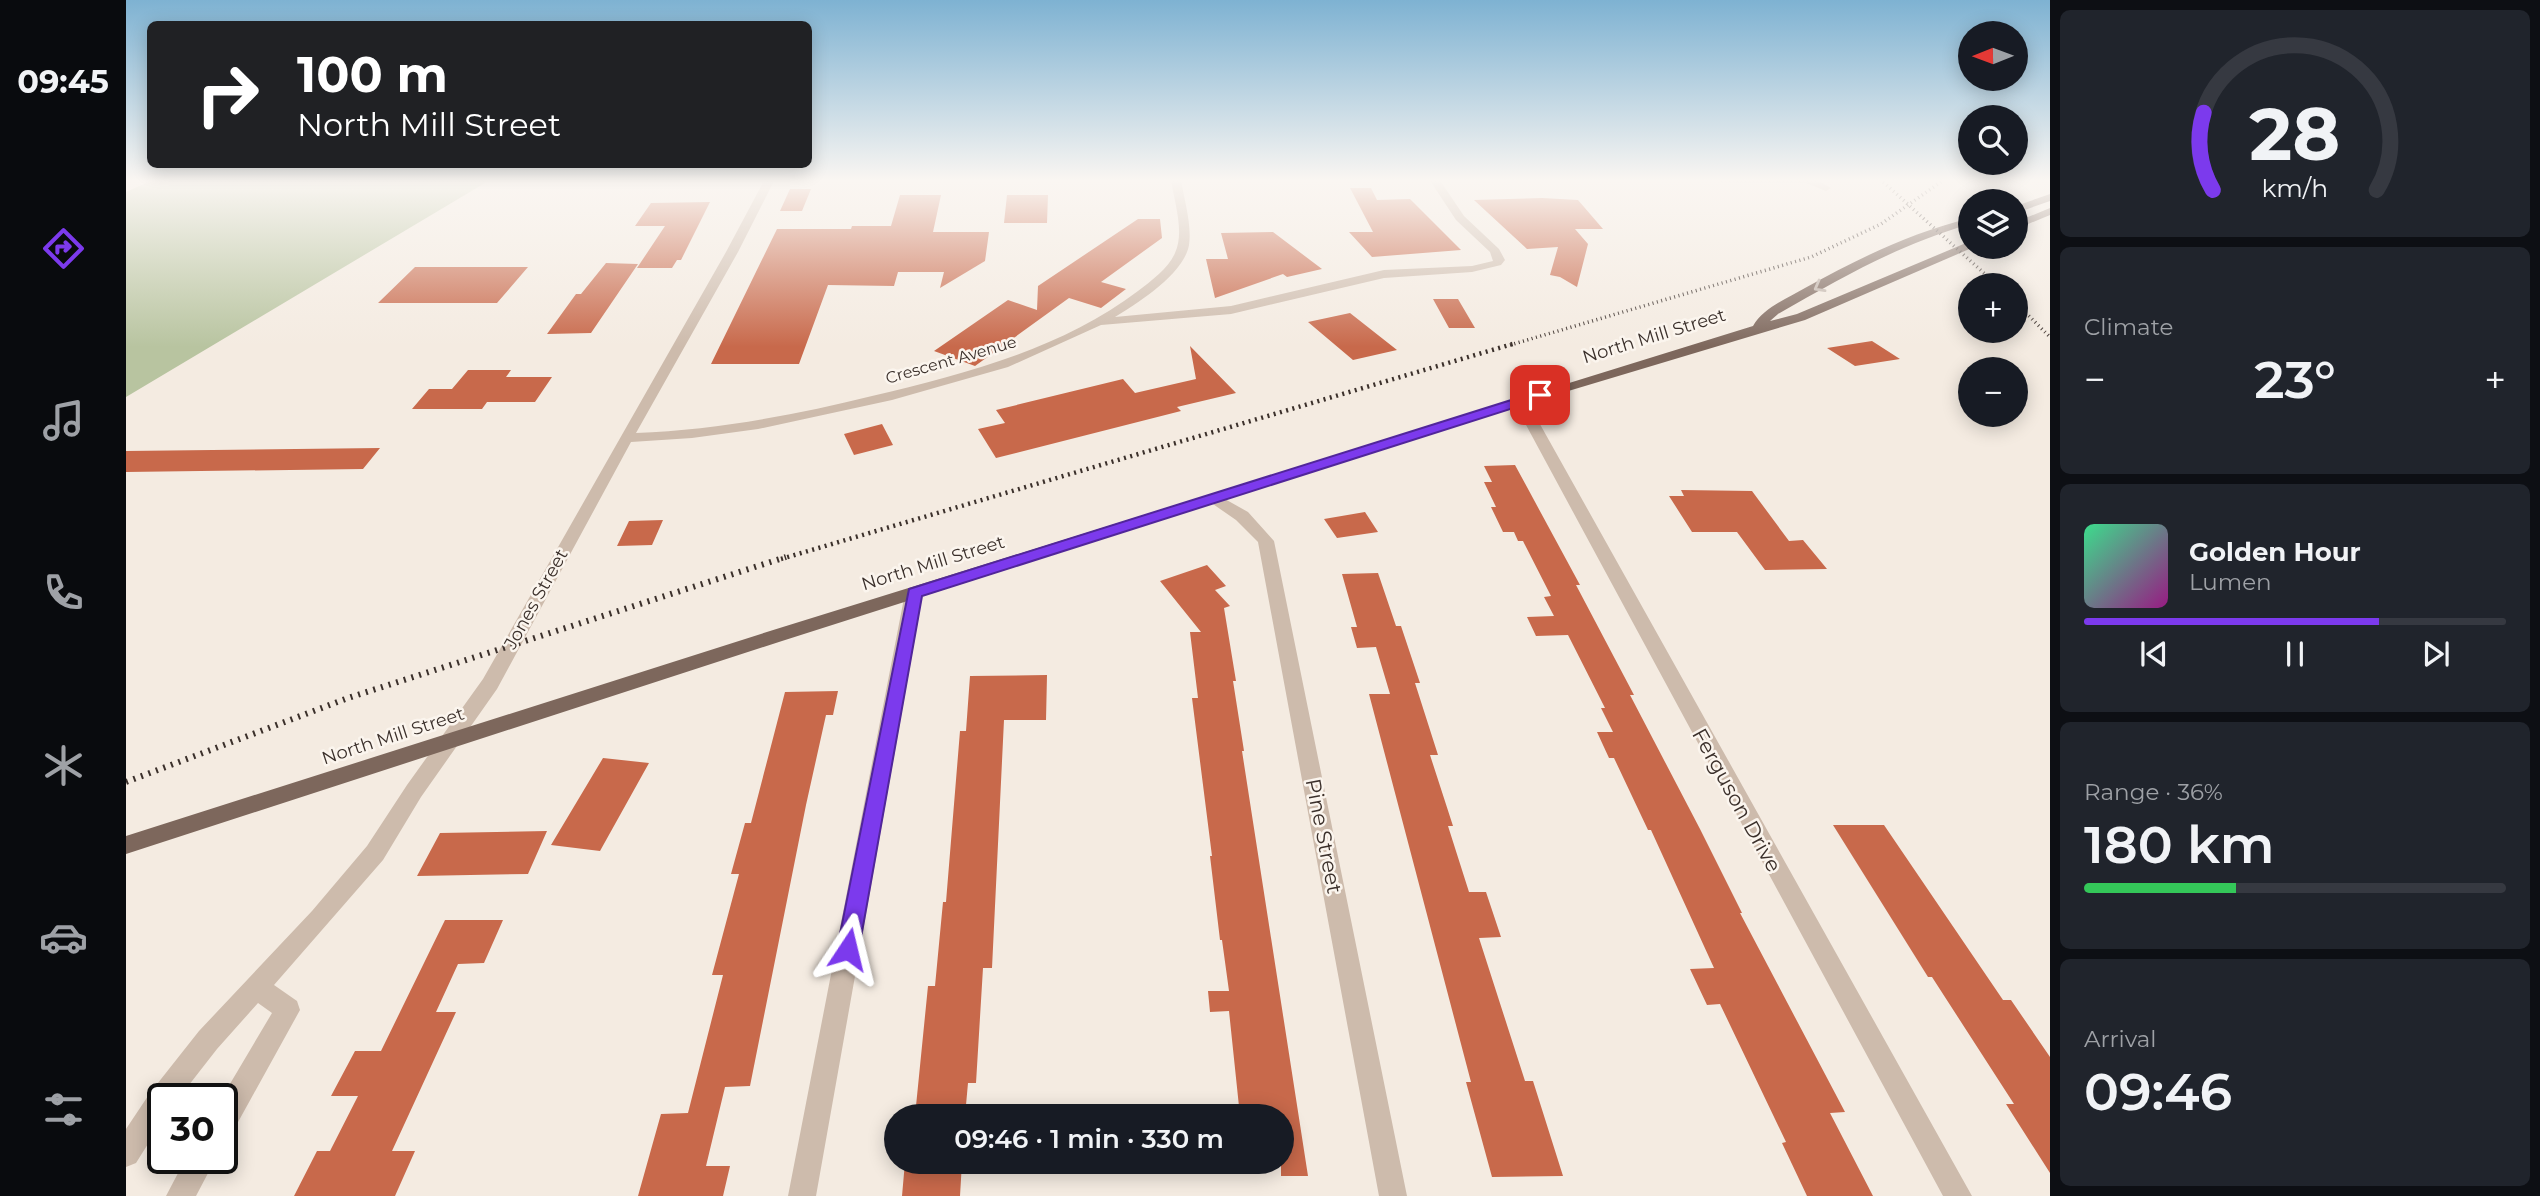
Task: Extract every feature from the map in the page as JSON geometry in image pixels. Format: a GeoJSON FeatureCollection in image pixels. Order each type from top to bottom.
{"type":"FeatureCollection","features":[{"type":"Feature","properties":{"kind":"main road","name":"North Mill Street"},"geometry":{"type":"LineString","coordinates":[[1755,329],[1774,311],[1862,261],[1922,235]]}},
{"type":"Feature","properties":{"kind":"main road","name":"North Mill Street"},"geometry":{"type":"LineString","coordinates":[[126,845],[1520,401],[1825,309],[1958,251]]}},
{"type":"Feature","properties":{"kind":"street","name":"Jones Street"},"geometry":{"type":"LineString","coordinates":[[126,1153],[180,1074],[374,853],[490,684],[741,235]]}},
{"type":"Feature","properties":{"kind":"street","name":"Crescent Avenue"},"geometry":{"type":"LineString","coordinates":[[626,438],[720,432],[870,401],[997,368],[1027,357],[1123,308],[1151,287],[1182,252],[1184,235]]}},
{"type":"Feature","properties":{"kind":"street"},"geometry":{"type":"LineString","coordinates":[[1097,323],[1231,310],[1384,274],[1472,269],[1497,263],[1499,260],[1495,251],[1478,235]]}},
{"type":"Feature","properties":{"kind":"street","name":"Ferguson Drive"},"geometry":{"type":"LineString","coordinates":[[1520,401],[1798,910],[1958,1196]]}},
{"type":"Feature","properties":{"kind":"street","name":"Pine Street"},"geometry":{"type":"LineString","coordinates":[[1216,499],[1242,516],[1266,541],[1393,1196]]}},
{"type":"Feature","properties":{"kind":"street"},"geometry":{"type":"LineString","coordinates":[[802,1196],[915,593]]}},
{"type":"Feature","properties":{"kind":"street"},"geometry":{"type":"LineString","coordinates":[[238,1096],[288,1010],[257,987]]}},
{"type":"Feature","properties":{"kind":"street"},"geometry":{"type":"LineString","coordinates":[[180,1196],[193,1174]]}},
{"type":"Feature","properties":{"kind":"green space"},"geometry":{"type":"Polygon","coordinates":[[[126,235],[398,235],[126,397],[126,235]]]}},
{"type":"Feature","properties":{"kind":"building"},"geometry":{"type":"Polygon","coordinates":[[[659,235],[694,235],[681,260],[677,260],[672,268],[637,268],[659,235]]]}},
{"type":"Feature","properties":{"kind":"building"},"geometry":{"type":"Polygon","coordinates":[[[774,235],[989,235],[985,261],[940,288],[944,272],[898,272],[894,286],[828,285],[799,364],[711,364],[774,235]]]}},
{"type":"Feature","properties":{"kind":"building"},"geometry":{"type":"Polygon","coordinates":[[[1114,235],[1162,235],[1162,238],[1101,282],[1126,289],[1101,308],[1069,298],[975,366],[934,351],[1008,300],[1037,310],[1038,286],[1114,235]]]}},
{"type":"Feature","properties":{"kind":"building"},"geometry":{"type":"Polygon","coordinates":[[[1221,235],[1277,235],[1322,269],[1287,277],[1283,274],[1215,298],[1206,259],[1228,259],[1221,235]]]}},
{"type":"Feature","properties":{"kind":"building"},"geometry":{"type":"Polygon","coordinates":[[[1352,235],[1446,235],[1461,250],[1372,257],[1352,235]]]}},
{"type":"Feature","properties":{"kind":"building"},"geometry":{"type":"Polygon","coordinates":[[[1512,235],[1580,235],[1588,244],[1577,287],[1560,277],[1550,275],[1558,247],[1527,249],[1512,235]]]}},
{"type":"Feature","properties":{"kind":"building"},"geometry":{"type":"Polygon","coordinates":[[[606,263],[638,264],[591,333],[547,334],[576,294],[581,294],[606,263]]]}},
{"type":"Feature","properties":{"kind":"building"},"geometry":{"type":"Polygon","coordinates":[[[415,267],[528,267],[497,303],[378,303],[415,267]]]}},
{"type":"Feature","properties":{"kind":"building"},"geometry":{"type":"Polygon","coordinates":[[[1433,299],[1458,299],[1475,328],[1449,328],[1433,299]]]}},
{"type":"Feature","properties":{"kind":"building"},"geometry":{"type":"Polygon","coordinates":[[[1350,313],[1397,350],[1353,360],[1308,322],[1350,313]]]}},
{"type":"Feature","properties":{"kind":"building"},"geometry":{"type":"Polygon","coordinates":[[[1872,341],[1900,359],[1855,366],[1827,348],[1872,341]]]}},
{"type":"Feature","properties":{"kind":"building"},"geometry":{"type":"Polygon","coordinates":[[[1190,346],[1236,393],[1177,407],[1181,411],[996,458],[978,429],[1005,423],[996,410],[1123,379],[1135,393],[1196,379],[1190,346]]]}},
{"type":"Feature","properties":{"kind":"building"},"geometry":{"type":"Polygon","coordinates":[[[468,370],[511,370],[506,377],[552,377],[535,402],[487,402],[482,409],[412,409],[429,389],[452,389],[468,370]]]}},
{"type":"Feature","properties":{"kind":"building"},"geometry":{"type":"Polygon","coordinates":[[[882,424],[893,445],[854,455],[844,434],[882,424]]]}},
{"type":"Feature","properties":{"kind":"building"},"geometry":{"type":"Polygon","coordinates":[[[380,448],[363,469],[126,472],[126,451],[380,448]]]}},
{"type":"Feature","properties":{"kind":"building"},"geometry":{"type":"Polygon","coordinates":[[[1515,465],[1580,585],[1576,585],[1634,695],[1630,695],[1700,829],[1740,913],[1845,1112],[1830,1113],[1873,1196],[1807,1196],[1782,1143],[1786,1142],[1720,1004],[1707,1005],[1690,969],[1714,968],[1651,830],[1648,830],[1614,758],[1609,758],[1597,732],[1613,732],[1601,708],[1605,708],[1568,635],[1536,636],[1527,617],[1554,616],[1544,597],[1551,596],[1523,541],[1518,541],[1514,532],[1503,532],[1491,507],[1496,507],[1484,482],[1492,482],[1484,466],[1515,465]]]}},
{"type":"Feature","properties":{"kind":"building"},"geometry":{"type":"Polygon","coordinates":[[[1681,490],[1752,491],[1789,541],[1803,540],[1827,569],[1765,570],[1737,532],[1692,532],[1669,496],[1684,496],[1681,490]]]}},
{"type":"Feature","properties":{"kind":"building"},"geometry":{"type":"Polygon","coordinates":[[[1365,512],[1378,532],[1337,538],[1324,519],[1365,512]]]}},
{"type":"Feature","properties":{"kind":"building"},"geometry":{"type":"Polygon","coordinates":[[[663,520],[652,545],[617,546],[629,521],[663,520]]]}},
{"type":"Feature","properties":{"kind":"building"},"geometry":{"type":"Polygon","coordinates":[[[1207,565],[1226,586],[1215,590],[1230,606],[1224,608],[1236,681],[1233,681],[1242,751],[1308,1176],[1281,1176],[1294,1174],[1294,1104],[1239,1104],[1229,1011],[1210,1012],[1208,991],[1229,991],[1220,940],[1192,698],[1198,698],[1190,632],[1201,632],[1160,581],[1207,565]]]}},
{"type":"Feature","properties":{"kind":"building"},"geometry":{"type":"Polygon","coordinates":[[[1378,573],[1396,626],[1401,626],[1420,683],[1415,683],[1438,755],[1430,755],[1453,826],[1448,826],[1469,892],[1486,892],[1501,937],[1479,938],[1525,1081],[1533,1081],[1563,1176],[1492,1177],[1466,1082],[1471,1082],[1369,694],[1390,694],[1376,647],[1357,648],[1351,627],[1357,627],[1342,574],[1378,573]]]}},
{"type":"Feature","properties":{"kind":"building"},"geometry":{"type":"Polygon","coordinates":[[[1047,675],[1046,720],[1004,720],[992,968],[983,968],[976,1083],[968,1083],[966,1104],[916,1104],[928,986],[935,986],[943,902],[946,902],[960,731],[966,731],[970,676],[1047,675]]]}},
{"type":"Feature","properties":{"kind":"building"},"geometry":{"type":"Polygon","coordinates":[[[838,691],[833,715],[826,715],[750,1086],[725,1087],[706,1166],[730,1166],[723,1196],[638,1196],[661,1114],[688,1113],[723,975],[712,975],[739,874],[731,874],[745,823],[751,823],[785,692],[838,691]]]}},
{"type":"Feature","properties":{"kind":"building"},"geometry":{"type":"Polygon","coordinates":[[[603,758],[649,763],[600,851],[551,845],[603,758]]]}},
{"type":"Feature","properties":{"kind":"building"},"geometry":{"type":"Polygon","coordinates":[[[1833,825],[1884,825],[2003,1000],[2011,1000],[2050,1057],[2050,1173],[2006,1104],[2014,1104],[1932,977],[1928,977],[1833,825]]]}},
{"type":"Feature","properties":{"kind":"building"},"geometry":{"type":"Polygon","coordinates":[[[547,831],[528,874],[417,876],[440,833],[547,831]]]}},
{"type":"Feature","properties":{"kind":"building"},"geometry":{"type":"Polygon","coordinates":[[[445,920],[503,920],[484,963],[458,964],[436,1012],[456,1012],[392,1151],[415,1151],[395,1196],[294,1196],[317,1151],[330,1151],[358,1096],[331,1096],[355,1051],[381,1051],[445,920]]]}},
{"type":"Feature","properties":{"kind":"building"},"geometry":{"type":"Polygon","coordinates":[[[904,1174],[961,1174],[960,1196],[902,1196],[904,1174]]]}},
{"type":"Feature","properties":{"kind":"railway"},"geometry":{"type":"LineString","coordinates":[[1510,345],[1811,257],[1858,235]]}},
{"type":"Feature","properties":{"kind":"railway"},"geometry":{"type":"LineString","coordinates":[[1942,235],[1984,273]]}},
{"type":"Feature","properties":{"kind":"railway"},"geometry":{"type":"LineString","coordinates":[[2028,315],[2050,337]]}},
{"type":"Feature","properties":{"kind":"railway"},"geometry":{"type":"LineString","coordinates":[[781,559],[1516,343]]}},
{"type":"Feature","properties":{"kind":"railway"},"geometry":{"type":"LineString","coordinates":[[126,782],[348,698],[786,557]]}},
{"type":"Feature","properties":{"kind":"route"},"geometry":{"type":"LineString","coordinates":[[848,949],[915,593],[1540,395]]}}]}
